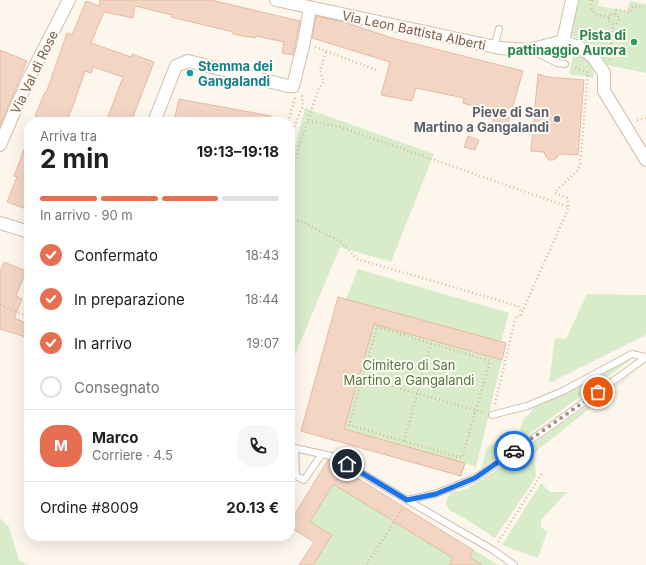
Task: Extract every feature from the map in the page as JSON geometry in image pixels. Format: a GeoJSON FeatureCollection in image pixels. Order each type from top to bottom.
{"type":"FeatureCollection","features":[{"type":"Feature","properties":{"kind":"street","name":"Via Val di Rose"},"geometry":{"type":"LineString","coordinates":[[0,145],[36,63],[69,0]]}},
{"type":"Feature","properties":{"kind":"street","name":"Via Leon Battista Alberti"},"geometry":{"type":"LineString","coordinates":[[276,0],[494,47],[530,50],[563,41]]}},
{"type":"Feature","properties":{"kind":"street"},"geometry":{"type":"LineString","coordinates":[[572,0],[563,41],[581,48],[593,57],[604,72],[604,91],[646,160]]}},
{"type":"Feature","properties":{"kind":"street"},"geometry":{"type":"LineString","coordinates":[[156,117],[176,66],[188,61],[293,86],[304,42],[310,8]]}},
{"type":"Feature","properties":{"kind":"street"},"geometry":{"type":"LineString","coordinates":[[0,223],[24,230]]}},
{"type":"Feature","properties":{"kind":"lane"},"geometry":{"type":"LineString","coordinates":[[494,47],[500,29]]}},
{"type":"Feature","properties":{"kind":"lane","name":"Via Leon Battista Alberti"},"geometry":{"type":"LineString","coordinates":[[530,50],[557,63],[564,64]]}},
{"type":"Feature","properties":{"kind":"lane"},"geometry":{"type":"LineString","coordinates":[[492,415],[527,406],[563,392],[632,354],[646,357]]}},
{"type":"Feature","properties":{"kind":"lane"},"geometry":{"type":"LineString","coordinates":[[407,500],[436,494],[475,478],[551,426],[646,357]]}},
{"type":"Feature","properties":{"kind":"lane"},"geometry":{"type":"LineString","coordinates":[[322,454],[304,480],[296,476],[295,448],[335,456],[492,550],[514,565]]}},
{"type":"Feature","properties":{"kind":"path"},"geometry":{"type":"LineString","coordinates":[[592,0],[592,11],[598,15],[609,17],[615,14],[616,10],[631,12],[633,6],[646,8]]}},
{"type":"Feature","properties":{"kind":"path"},"geometry":{"type":"LineString","coordinates":[[613,24],[619,20],[615,14]]}},
{"type":"Feature","properties":{"kind":"path"},"geometry":{"type":"LineString","coordinates":[[609,17],[610,22],[613,24],[610,62]]}},
{"type":"Feature","properties":{"kind":"path"},"geometry":{"type":"LineString","coordinates":[[304,42],[376,70]]}},
{"type":"Feature","properties":{"kind":"path"},"geometry":{"type":"LineString","coordinates":[[295,159],[319,88],[324,82],[320,71],[326,51]]}},
{"type":"Feature","properties":{"kind":"path"},"geometry":{"type":"LineString","coordinates":[[339,371],[492,415],[516,316],[520,318],[569,207],[566,198],[556,193],[557,190],[577,171],[580,165],[588,73],[564,64]]}},
{"type":"Feature","properties":{"kind":"path"},"geometry":{"type":"LineString","coordinates":[[289,117],[296,94],[302,96],[303,105],[295,125]]}},
{"type":"Feature","properties":{"kind":"path"},"geometry":{"type":"LineString","coordinates":[[630,134],[638,128],[632,117]]}},
{"type":"Feature","properties":{"kind":"path"},"geometry":{"type":"LineString","coordinates":[[634,120],[646,118]]}},
{"type":"Feature","properties":{"kind":"path"},"geometry":{"type":"LineString","coordinates":[[308,121],[340,127],[569,207]]}},
{"type":"Feature","properties":{"kind":"path"},"geometry":{"type":"LineString","coordinates":[[295,219],[341,242],[357,259],[518,306],[522,313]]}},
{"type":"Feature","properties":{"kind":"path"},"geometry":{"type":"LineString","coordinates":[[0,305],[24,315]]}},
{"type":"Feature","properties":{"kind":"path"},"geometry":{"type":"LineString","coordinates":[[377,327],[490,361],[462,458],[348,425],[362,378],[377,327]]}},
{"type":"Feature","properties":{"kind":"path"},"geometry":{"type":"LineString","coordinates":[[404,441],[431,343]]}},
{"type":"Feature","properties":{"kind":"path"},"geometry":{"type":"LineString","coordinates":[[492,550],[543,472]]}},
{"type":"Feature","properties":{"kind":"path"},"geometry":{"type":"LineString","coordinates":[[367,564],[407,500]]}},
{"type":"Feature","properties":{"kind":"green space"},"geometry":{"type":"Polygon","coordinates":[[[578,0],[599,0],[598,6],[627,11],[630,1],[646,4],[646,73],[607,65],[594,46],[571,35],[578,0]]]}},
{"type":"Feature","properties":{"kind":"green space"},"geometry":{"type":"Polygon","coordinates":[[[574,51],[586,55],[595,69],[593,78],[569,74],[574,51]]]}},
{"type":"Feature","properties":{"kind":"green space"},"geometry":{"type":"Polygon","coordinates":[[[305,108],[434,154],[391,262],[340,247],[295,355],[295,147],[305,108]]]}},
{"type":"Feature","properties":{"kind":"green space","name":"Cimitero di San Martino a Gangalandi"},"geometry":{"type":"Polygon","coordinates":[[[358,269],[509,313],[501,342],[506,343],[476,467],[465,463],[461,476],[301,431],[338,297],[346,299],[358,269]]]}},
{"type":"Feature","properties":{"kind":"green space"},"geometry":{"type":"Polygon","coordinates":[[[587,294],[646,295],[646,335],[549,383],[555,338],[566,339],[587,294]]]}},
{"type":"Feature","properties":{"kind":"green space"},"geometry":{"type":"Polygon","coordinates":[[[632,359],[481,469],[487,447],[520,430],[524,418],[531,413],[532,409],[632,359]]]}},
{"type":"Feature","properties":{"kind":"green space"},"geometry":{"type":"Polygon","coordinates":[[[638,370],[534,453],[536,477],[495,538],[463,517],[450,511],[446,504],[451,493],[466,489],[483,479],[638,370]]]}},
{"type":"Feature","properties":{"kind":"green space"},"geometry":{"type":"Polygon","coordinates":[[[328,460],[498,565],[299,565],[314,542],[295,530],[295,514],[328,460]]]}},
{"type":"Feature","properties":{"kind":"green space"},"geometry":{"type":"Polygon","coordinates":[[[541,483],[550,492],[567,492],[541,520],[541,527],[547,532],[538,558],[502,545],[541,483]]]}},
{"type":"Feature","properties":{"kind":"green space"},"geometry":{"type":"Polygon","coordinates":[[[0,518],[9,527],[19,560],[28,565],[0,565],[0,518]]]}},
{"type":"Feature","properties":{"kind":"building"},"geometry":{"type":"Polygon","coordinates":[[[100,0],[211,0],[300,21],[293,55],[282,53],[284,42],[256,36],[255,38],[233,34],[233,32],[171,17],[172,15],[135,6],[133,18],[104,12],[91,43],[131,57],[132,54],[154,62],[133,117],[108,117],[123,77],[93,67],[91,73],[85,71],[68,117],[35,116],[45,92],[46,93],[67,33],[72,35],[86,1],[99,6],[100,0]]]}},
{"type":"Feature","properties":{"kind":"building"},"geometry":{"type":"Polygon","coordinates":[[[316,16],[344,22],[392,38],[523,71],[505,133],[489,131],[496,113],[463,103],[464,98],[416,88],[412,101],[381,95],[390,62],[312,38],[316,16]]]}},
{"type":"Feature","properties":{"kind":"building"},"geometry":{"type":"Polygon","coordinates":[[[0,50],[27,61],[0,126],[0,50]]]}},
{"type":"Feature","properties":{"kind":"building","name":"Pieve di San Martino a Gangalandi"},"geometry":{"type":"Polygon","coordinates":[[[538,74],[548,77],[584,80],[578,155],[559,154],[557,158],[549,160],[544,152],[531,151],[538,74]]]}},
{"type":"Feature","properties":{"kind":"building"},"geometry":{"type":"Polygon","coordinates":[[[179,99],[271,116],[271,117],[175,117],[179,99]]]}},
{"type":"Feature","properties":{"kind":"building"},"geometry":{"type":"Polygon","coordinates":[[[468,136],[479,140],[475,150],[464,147],[468,136]]]}},
{"type":"Feature","properties":{"kind":"building"},"geometry":{"type":"Polygon","coordinates":[[[24,150],[24,208],[7,202],[17,177],[14,176],[24,150]]]}},
{"type":"Feature","properties":{"kind":"building"},"geometry":{"type":"Polygon","coordinates":[[[4,262],[24,270],[24,276],[16,296],[22,299],[14,318],[24,322],[24,336],[0,329],[0,272],[4,262]]]}},
{"type":"Feature","properties":{"kind":"building"},"geometry":{"type":"Polygon","coordinates":[[[338,297],[506,343],[502,360],[374,324],[344,429],[465,463],[461,476],[301,431],[338,297]]]}},
{"type":"Feature","properties":{"kind":"building"},"geometry":{"type":"Polygon","coordinates":[[[328,460],[473,550],[470,557],[482,565],[449,565],[453,558],[333,484],[310,522],[332,535],[313,565],[299,565],[314,542],[295,530],[295,514],[328,460]]]}},
{"type":"Feature","properties":{"kind":"way so far"},"geometry":{"type":"LineString","coordinates":[[514,451],[598,392]]}},
{"type":"Feature","properties":{"kind":"place","name":"Pista di pattinaggio Aurora"},"geometry":{"type":"Point","coordinates":[634,42]}},
{"type":"Feature","properties":{"kind":"place","name":"Stemma dei Gangalandi"},"geometry":{"type":"Point","coordinates":[190,73]}},
{"type":"Feature","properties":{"kind":"place","name":"Pieve di San Martino a Gangalandi"},"geometry":{"type":"Point","coordinates":[557,119]}},
{"type":"Feature","properties":{"kind":"route"},"geometry":{"type":"LineString","coordinates":[[347,464],[407,500],[436,494],[475,478],[514,451]]}}]}
